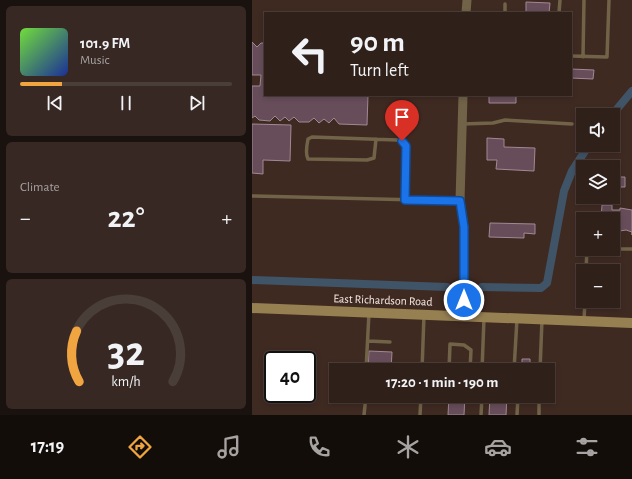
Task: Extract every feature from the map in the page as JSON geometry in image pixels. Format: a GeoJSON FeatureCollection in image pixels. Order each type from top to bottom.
{"type":"FeatureCollection","features":[{"type":"Feature","properties":{"kind":"main road","name":"East Richardson Road"},"geometry":{"type":"LineString","coordinates":[[252,308],[464,315],[632,323]]}},
{"type":"Feature","properties":{"kind":"street"},"geometry":{"type":"LineString","coordinates":[[466,12],[467,0]]}},
{"type":"Feature","properties":{"kind":"street"},"geometry":{"type":"LineString","coordinates":[[463,96],[460,201],[464,227],[464,315]]}},
{"type":"Feature","properties":{"kind":"lane"},"geometry":{"type":"LineString","coordinates":[[559,12],[560,0]]}},
{"type":"Feature","properties":{"kind":"lane"},"geometry":{"type":"LineString","coordinates":[[583,56],[584,0]]}},
{"type":"Feature","properties":{"kind":"lane"},"geometry":{"type":"LineString","coordinates":[[572,56],[607,57],[609,0]]}},
{"type":"Feature","properties":{"kind":"lane"},"geometry":{"type":"LineString","coordinates":[[505,4],[505,12]]}},
{"type":"Feature","properties":{"kind":"lane"},"geometry":{"type":"LineString","coordinates":[[461,124],[493,123],[505,120],[572,124]]}},
{"type":"Feature","properties":{"kind":"lane"},"geometry":{"type":"LineString","coordinates":[[376,139],[376,154],[374,158],[367,160],[308,159],[307,157],[308,139],[312,137],[376,139],[402,141],[406,146],[405,200]]}},
{"type":"Feature","properties":{"kind":"lane"},"geometry":{"type":"LineString","coordinates":[[252,196],[460,201]]}},
{"type":"Feature","properties":{"kind":"lane"},"geometry":{"type":"LineString","coordinates":[[620,248],[632,249]]}},
{"type":"Feature","properties":{"kind":"lane"},"geometry":{"type":"LineString","coordinates":[[584,321],[585,308]]}},
{"type":"Feature","properties":{"kind":"lane"},"geometry":{"type":"LineString","coordinates":[[366,363],[369,312]]}},
{"type":"Feature","properties":{"kind":"lane"},"geometry":{"type":"LineString","coordinates":[[422,363],[424,314]]}},
{"type":"Feature","properties":{"kind":"lane"},"geometry":{"type":"LineString","coordinates":[[482,363],[484,317]]}},
{"type":"Feature","properties":{"kind":"lane"},"geometry":{"type":"LineString","coordinates":[[514,363],[517,318]]}},
{"type":"Feature","properties":{"kind":"lane"},"geometry":{"type":"LineString","coordinates":[[540,363],[542,319]]}},
{"type":"Feature","properties":{"kind":"lane"},"geometry":{"type":"LineString","coordinates":[[368,341],[390,342]]}},
{"type":"Feature","properties":{"kind":"lane"},"geometry":{"type":"LineString","coordinates":[[449,363],[450,344],[464,345],[471,350],[470,363]]}},
{"type":"Feature","properties":{"kind":"lane"},"geometry":{"type":"LineString","coordinates":[[364,415],[365,403]]}},
{"type":"Feature","properties":{"kind":"lane"},"geometry":{"type":"LineString","coordinates":[[420,415],[421,403]]}},
{"type":"Feature","properties":{"kind":"lane"},"geometry":{"type":"LineString","coordinates":[[481,415],[482,403]]}},
{"type":"Feature","properties":{"kind":"lane"},"geometry":{"type":"LineString","coordinates":[[517,415],[518,403]]}},
{"type":"Feature","properties":{"kind":"lane"},"geometry":{"type":"LineString","coordinates":[[539,403],[539,415]]}},
{"type":"Feature","properties":{"kind":"building"},"geometry":{"type":"Polygon","coordinates":[[[526,2],[550,3],[549,12],[526,12],[526,2]]]}},
{"type":"Feature","properties":{"kind":"building"},"geometry":{"type":"Polygon","coordinates":[[[252,42],[257,47],[261,43],[264,43],[264,96],[368,96],[367,125],[339,124],[334,118],[329,123],[324,119],[319,123],[314,118],[309,122],[299,122],[294,117],[289,121],[285,117],[280,121],[275,116],[270,121],[259,120],[255,116],[252,118],[252,86],[260,86],[261,75],[252,75],[252,42]]]}},
{"type":"Feature","properties":{"kind":"building"},"geometry":{"type":"Polygon","coordinates":[[[572,69],[594,70],[593,79],[572,78],[572,69]]]}},
{"type":"Feature","properties":{"kind":"building"},"geometry":{"type":"Polygon","coordinates":[[[489,96],[516,96],[516,103],[489,103],[489,96]]]}},
{"type":"Feature","properties":{"kind":"building"},"geometry":{"type":"Polygon","coordinates":[[[252,124],[291,125],[290,161],[263,160],[263,174],[252,173],[252,124]]]}},
{"type":"Feature","properties":{"kind":"building"},"geometry":{"type":"Polygon","coordinates":[[[487,138],[504,139],[504,147],[535,148],[534,171],[496,169],[497,160],[487,160],[487,138]]]}},
{"type":"Feature","properties":{"kind":"building"},"geometry":{"type":"Polygon","coordinates":[[[620,177],[625,177],[625,187],[620,187],[620,177]]]}},
{"type":"Feature","properties":{"kind":"building"},"geometry":{"type":"Polygon","coordinates":[[[602,205],[612,205],[612,210],[620,210],[620,208],[632,210],[632,232],[626,230],[620,231],[620,212],[602,212],[602,205]]]}},
{"type":"Feature","properties":{"kind":"building"},"geometry":{"type":"Polygon","coordinates":[[[490,223],[535,224],[535,234],[524,233],[524,238],[489,237],[490,223]]]}},
{"type":"Feature","properties":{"kind":"building"},"geometry":{"type":"Polygon","coordinates":[[[369,351],[392,352],[391,363],[368,363],[369,351]]]}},
{"type":"Feature","properties":{"kind":"building"},"geometry":{"type":"Polygon","coordinates":[[[522,359],[530,359],[530,363],[522,363],[522,359]]]}},
{"type":"Feature","properties":{"kind":"building"},"geometry":{"type":"Polygon","coordinates":[[[449,403],[465,403],[464,415],[448,415],[449,403]]]}},
{"type":"Feature","properties":{"kind":"building"},"geometry":{"type":"Polygon","coordinates":[[[490,403],[507,403],[506,415],[489,415],[490,403]]]}},
{"type":"Feature","properties":{"kind":"waterway"},"geometry":{"type":"LineString","coordinates":[[618,108],[632,91]]}},
{"type":"Feature","properties":{"kind":"waterway"},"geometry":{"type":"LineString","coordinates":[[482,287],[541,288],[547,283],[564,191],[572,171],[584,152]]}},
{"type":"Feature","properties":{"kind":"waterway"},"geometry":{"type":"LineString","coordinates":[[252,280],[447,287]]}},
{"type":"Feature","properties":{"kind":"route"},"geometry":{"type":"LineString","coordinates":[[402,141],[405,142],[406,146],[405,200],[460,201],[464,227],[464,300]]}}]}
